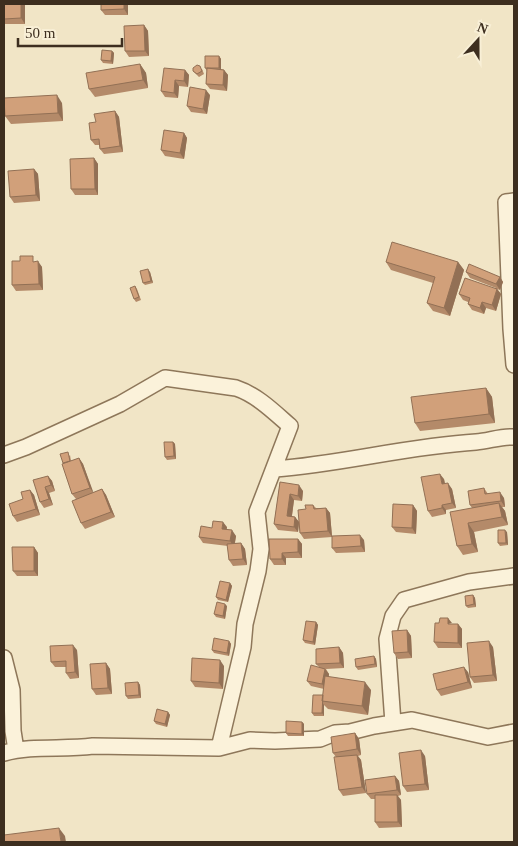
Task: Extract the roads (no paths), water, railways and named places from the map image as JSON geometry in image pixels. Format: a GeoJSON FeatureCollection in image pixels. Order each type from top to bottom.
{"type":"FeatureCollection","features":[{"type":"Feature","properties":{"kind":"street"},"geometry":{"type":"LineString","coordinates":[[514,201],[506,202],[514,365]]}},
{"type":"Feature","properties":{"kind":"street"},"geometry":{"type":"LineString","coordinates":[[4,456],[120,404],[165,378],[244,390],[290,426],[257,512],[261,537],[259,564],[245,624],[243,647],[219,748]]}},
{"type":"Feature","properties":{"kind":"street"},"geometry":{"type":"LineString","coordinates":[[275,469],[313,466],[450,443],[514,438]]}},
{"type":"Feature","properties":{"kind":"street"},"geometry":{"type":"LineString","coordinates":[[393,723],[387,639],[393,616],[404,600],[469,582],[514,576]]}},
{"type":"Feature","properties":{"kind":"street"},"geometry":{"type":"LineString","coordinates":[[4,658],[12,690],[13,731],[10,752],[93,746],[219,748],[250,740],[320,739],[335,733],[350,732],[412,720],[488,737],[514,732]]}}]}
